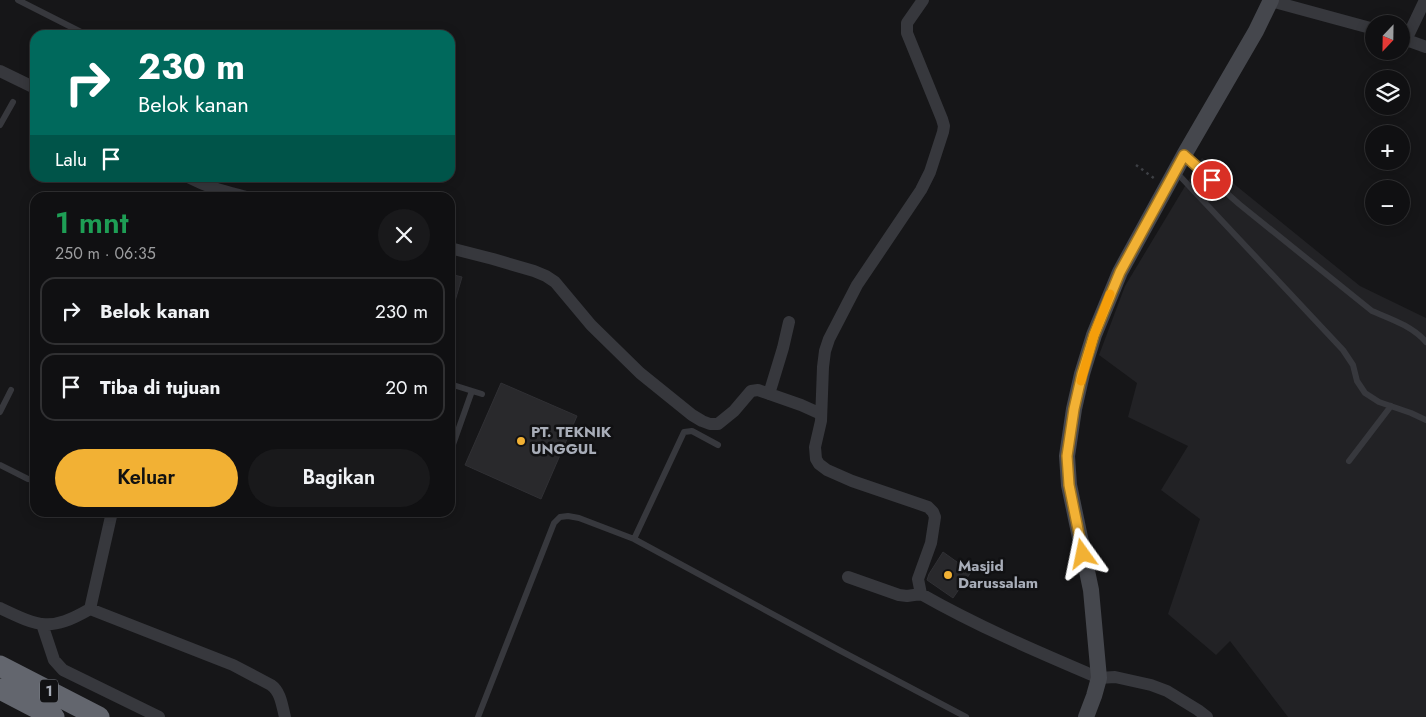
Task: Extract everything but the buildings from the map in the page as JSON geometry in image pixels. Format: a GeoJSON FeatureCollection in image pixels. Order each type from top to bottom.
{"type":"FeatureCollection","features":[{"type":"Feature","properties":{"kind":"highway","name":"1"},"geometry":{"type":"LineString","coordinates":[[0,666],[99,717]]}},
{"type":"Feature","properties":{"kind":"highway","name":"1"},"geometry":{"type":"LineString","coordinates":[[0,689],[54,717]]}},
{"type":"Feature","properties":{"kind":"main road"},"geometry":{"type":"LineString","coordinates":[[1086,717],[1100,678],[1091,590],[1069,485],[1067,456],[1074,409],[1082,374],[1104,308],[1120,272],[1184,155],[1256,31],[1271,0]]}},
{"type":"Feature","properties":{"kind":"street"},"geometry":{"type":"LineString","coordinates":[[920,594],[918,579],[931,543],[935,516],[933,512],[928,507],[852,481],[827,470],[816,459],[815,447],[821,421],[823,367],[829,339],[856,285],[921,190],[930,172],[944,132],[942,119],[907,33],[908,23],[923,0]]}},
{"type":"Feature","properties":{"kind":"street"},"geometry":{"type":"LineString","coordinates":[[1271,0],[1365,26]]}},
{"type":"Feature","properties":{"kind":"street"},"geometry":{"type":"LineString","coordinates":[[1410,28],[1425,0]]}},
{"type":"Feature","properties":{"kind":"street"},"geometry":{"type":"LineString","coordinates":[[1410,41],[1426,47]]}},
{"type":"Feature","properties":{"kind":"street"},"geometry":{"type":"LineString","coordinates":[[0,71],[30,86]]}},
{"type":"Feature","properties":{"kind":"street"},"geometry":{"type":"LineString","coordinates":[[197,182],[216,192]]}},
{"type":"Feature","properties":{"kind":"street"},"geometry":{"type":"LineString","coordinates":[[455,249],[534,271],[555,282],[591,325],[640,373],[702,421],[718,424],[734,412],[750,392],[758,390],[821,414]]}},
{"type":"Feature","properties":{"kind":"street"},"geometry":{"type":"LineString","coordinates":[[769,394],[789,322]]}},
{"type":"Feature","properties":{"kind":"street"},"geometry":{"type":"LineString","coordinates":[[0,608],[26,620],[42,624],[55,624],[71,620],[90,609],[111,517]]}},
{"type":"Feature","properties":{"kind":"street"},"geometry":{"type":"LineString","coordinates":[[848,576],[899,595],[920,594],[1010,640],[1100,678],[1115,677],[1151,685],[1167,691],[1207,717]]}},
{"type":"Feature","properties":{"kind":"street"},"geometry":{"type":"LineString","coordinates":[[90,609],[233,665],[271,684],[276,688],[285,717]]}},
{"type":"Feature","properties":{"kind":"street"},"geometry":{"type":"LineString","coordinates":[[42,624],[54,660],[63,670],[159,717]]}},
{"type":"Feature","properties":{"kind":"lane"},"geometry":{"type":"LineString","coordinates":[[18,0],[77,30]]}},
{"type":"Feature","properties":{"kind":"lane"},"geometry":{"type":"LineString","coordinates":[[0,125],[13,102]]}},
{"type":"Feature","properties":{"kind":"lane"},"geometry":{"type":"LineString","coordinates":[[1184,155],[1239,204],[1372,311],[1398,322],[1420,335],[1426,342]]}},
{"type":"Feature","properties":{"kind":"lane"},"geometry":{"type":"LineString","coordinates":[[1175,172],[1343,350],[1353,365],[1357,381],[1365,393],[1379,402],[1426,420]]}},
{"type":"Feature","properties":{"kind":"lane"},"geometry":{"type":"LineString","coordinates":[[455,386],[482,394]]}},
{"type":"Feature","properties":{"kind":"lane"},"geometry":{"type":"LineString","coordinates":[[0,412],[11,390]]}},
{"type":"Feature","properties":{"kind":"lane"},"geometry":{"type":"LineString","coordinates":[[455,439],[472,391]]}},
{"type":"Feature","properties":{"kind":"lane"},"geometry":{"type":"LineString","coordinates":[[1349,461],[1392,406]]}},
{"type":"Feature","properties":{"kind":"lane"},"geometry":{"type":"LineString","coordinates":[[634,539],[684,432],[692,431],[718,445]]}},
{"type":"Feature","properties":{"kind":"lane"},"geometry":{"type":"LineString","coordinates":[[0,465],[28,479]]}},
{"type":"Feature","properties":{"kind":"lane"},"geometry":{"type":"LineString","coordinates":[[478,717],[554,523],[560,518],[568,516],[580,518],[634,539],[966,717]]}},
{"type":"Feature","properties":{"kind":"path"},"geometry":{"type":"LineString","coordinates":[[1136,164],[1167,187]]}},
{"type":"Feature","properties":{"kind":"shaded area"},"geometry":{"type":"Polygon","coordinates":[[[1202,158],[1360,286],[1426,318],[1426,717],[1288,717],[1230,641],[1216,655],[1168,614],[1200,519],[1161,490],[1188,446],[1128,417],[1137,383],[1099,355],[1125,286],[1202,158]]]}},
{"type":"Feature","properties":{"kind":"slow traffic"},"geometry":{"type":"LineString","coordinates":[[1081,381],[1094,335],[1110,294]]}},
{"type":"Feature","properties":{"kind":"place","name":"PT. TEKNIK UNGGUL"},"geometry":{"type":"Point","coordinates":[521,441]}},
{"type":"Feature","properties":{"kind":"place","name":"Masjid Darussalam"},"geometry":{"type":"Point","coordinates":[948,575]}},
{"type":"Feature","properties":{"kind":"route"},"geometry":{"type":"LineString","coordinates":[[1083,554],[1069,485],[1067,456],[1074,409],[1094,335],[1120,272],[1184,155],[1212,180]]}}]}
